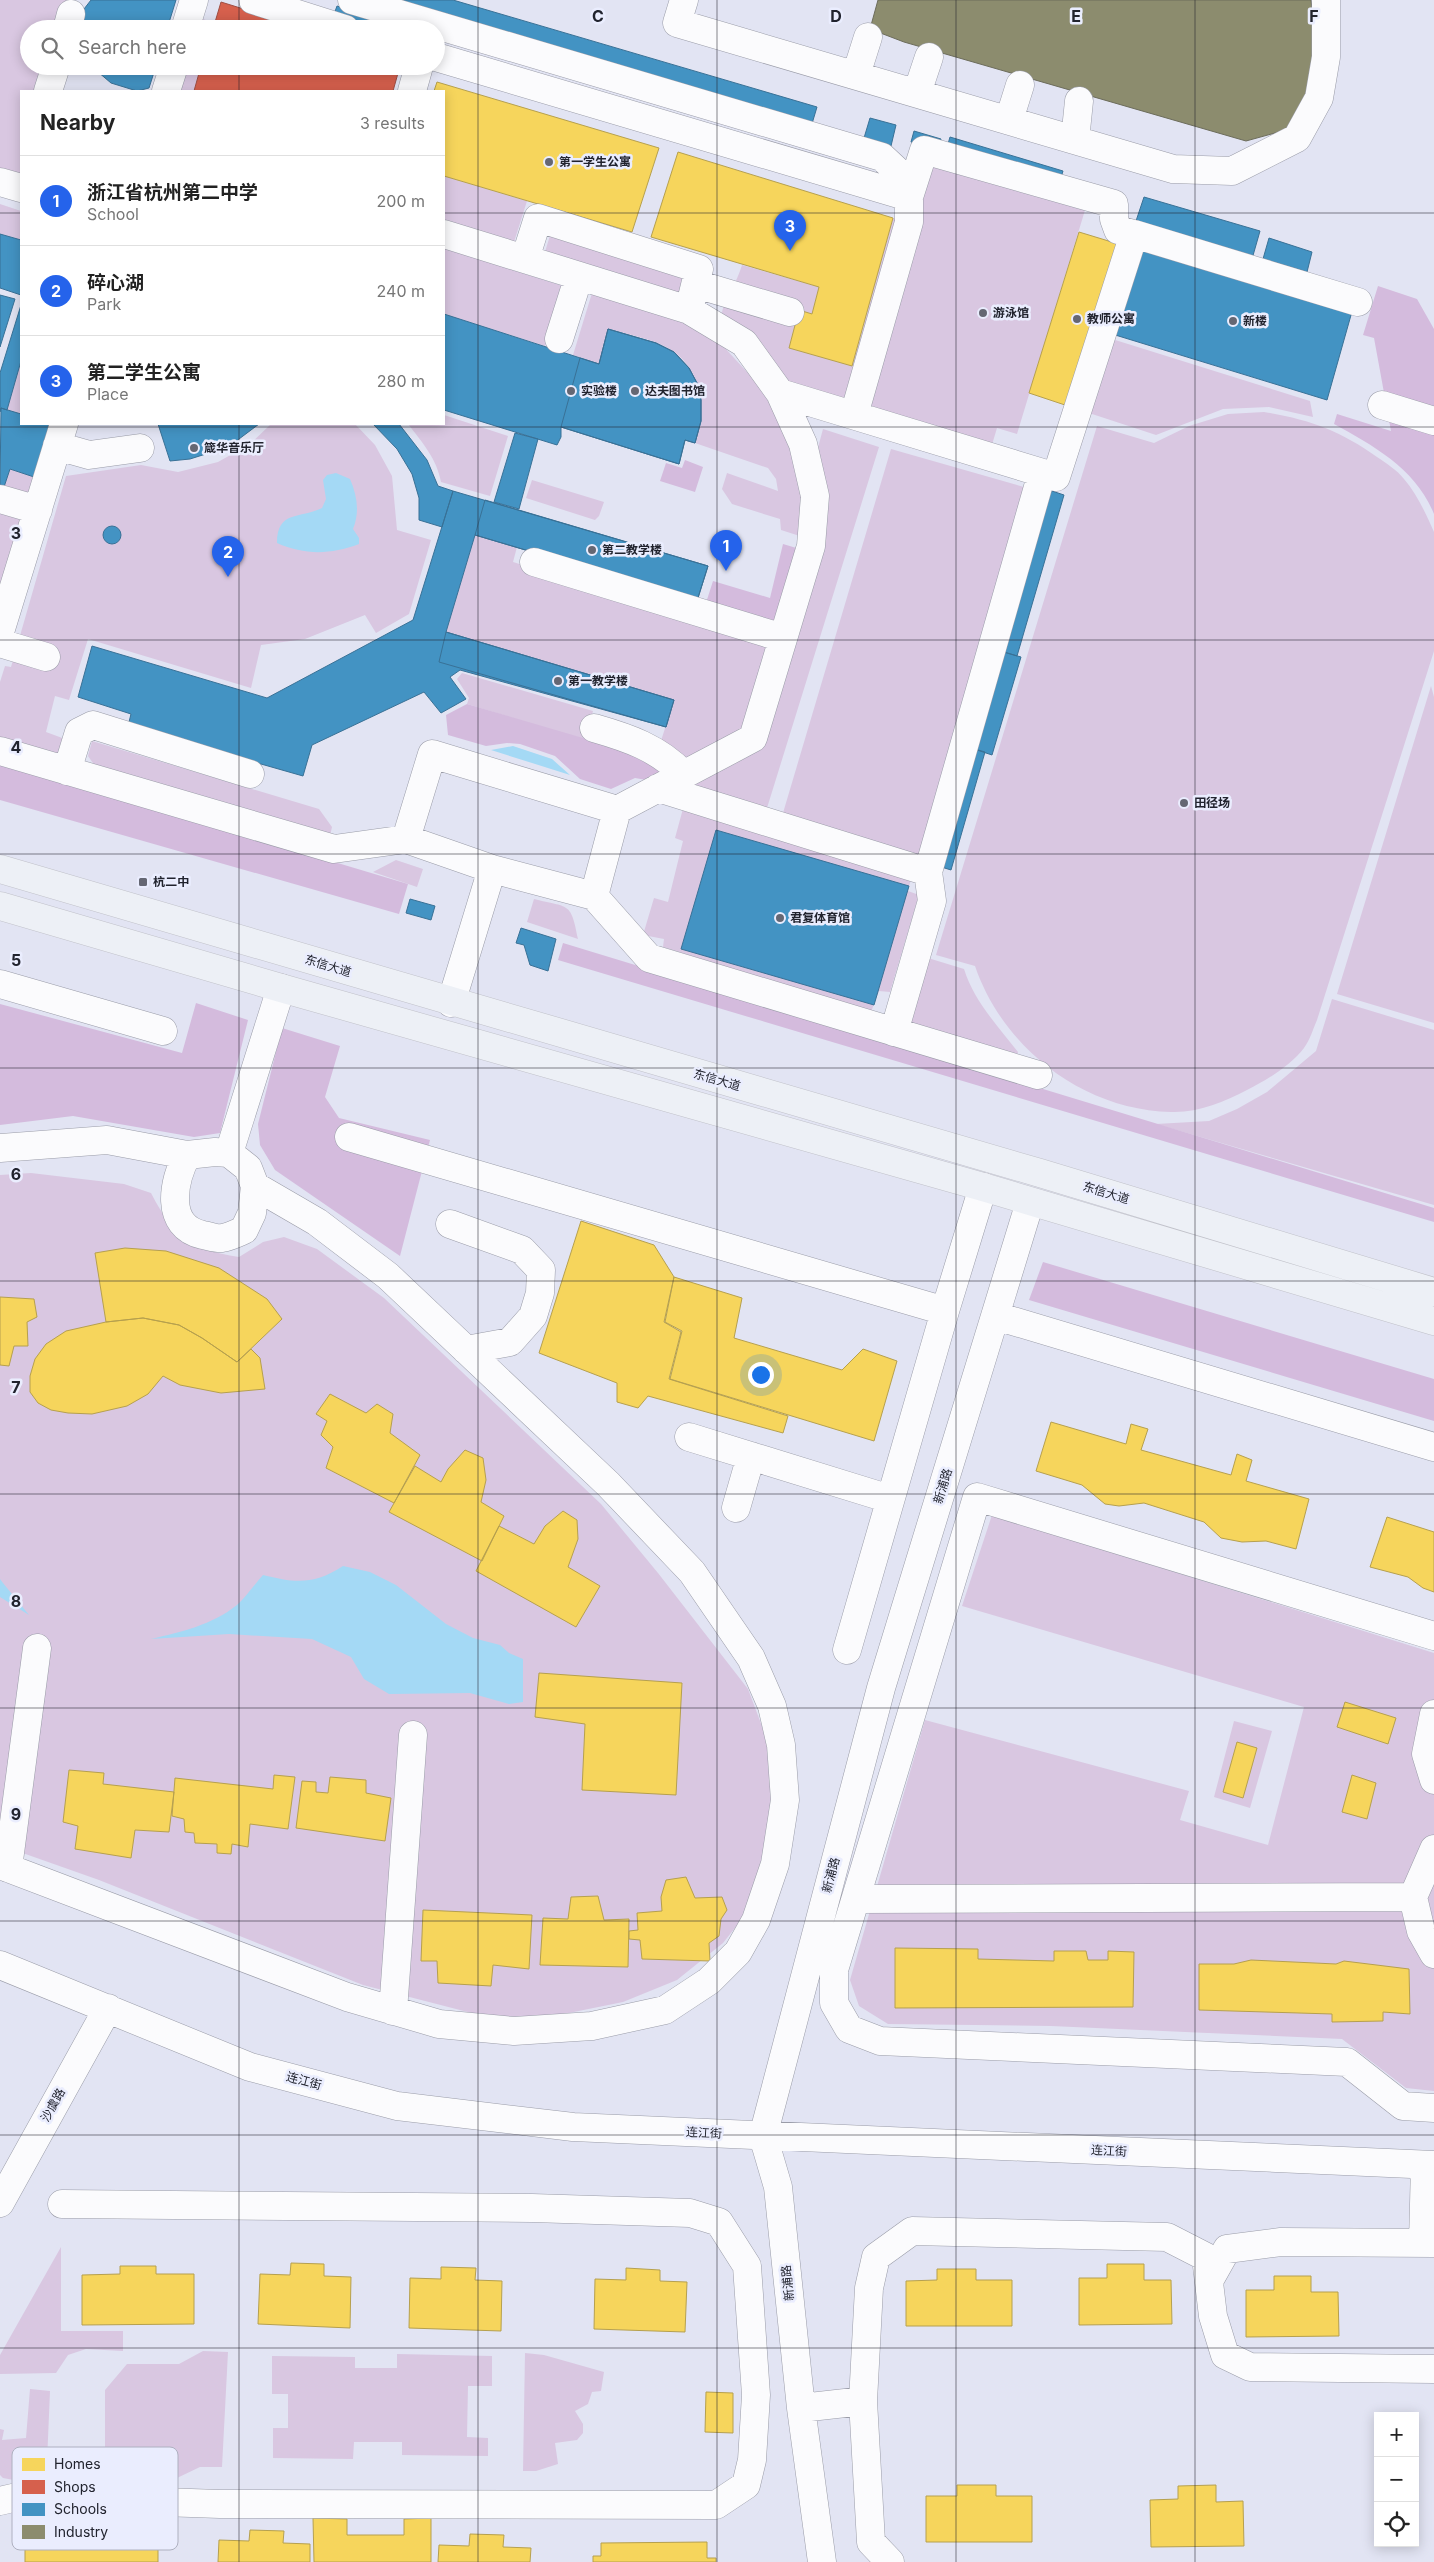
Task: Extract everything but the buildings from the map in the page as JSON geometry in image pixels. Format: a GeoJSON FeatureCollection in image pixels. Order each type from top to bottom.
{"type":"FeatureCollection","features":[{"type":"Feature","properties":{"kind":"main road","name":"东信大道"},"geometry":{"type":"LineString","coordinates":[[0,869],[452,1003],[1040,1173],[1434,1292]]}},
{"type":"Feature","properties":{"kind":"main road"},"geometry":{"type":"LineString","coordinates":[[0,906],[281,988],[983,1187],[1434,1321]]}},
{"type":"Feature","properties":{"kind":"street"},"geometry":{"type":"LineString","coordinates":[[188,20],[194,0]]}},
{"type":"Feature","properties":{"kind":"street"},"geometry":{"type":"LineString","coordinates":[[253,0],[316,20]]}},
{"type":"Feature","properties":{"kind":"street"},"geometry":{"type":"LineString","coordinates":[[308,0],[323,5],[324,0]]}},
{"type":"Feature","properties":{"kind":"street"},"geometry":{"type":"LineString","coordinates":[[352,0],[420,20]]}},
{"type":"Feature","properties":{"kind":"street"},"geometry":{"type":"LineString","coordinates":[[684,0],[677,23],[1172,169],[1232,171],[1297,138],[1319,98],[1326,56],[1326,0]]}},
{"type":"Feature","properties":{"kind":"street"},"geometry":{"type":"LineString","coordinates":[[445,28],[882,157],[896,170],[909,197]]}},
{"type":"Feature","properties":{"kind":"street"},"geometry":{"type":"LineString","coordinates":[[856,75],[868,37]]}},
{"type":"Feature","properties":{"kind":"street"},"geometry":{"type":"LineString","coordinates":[[917,93],[928,57]]}},
{"type":"Feature","properties":{"kind":"street"},"geometry":{"type":"LineString","coordinates":[[445,60],[909,197]]}},
{"type":"Feature","properties":{"kind":"street"},"geometry":{"type":"LineString","coordinates":[[48,90],[53,75]]}},
{"type":"Feature","properties":{"kind":"street"},"geometry":{"type":"LineString","coordinates":[[166,90],[171,75]]}},
{"type":"Feature","properties":{"kind":"street"},"geometry":{"type":"LineString","coordinates":[[412,90],[416,75]]}},
{"type":"Feature","properties":{"kind":"street"},"geometry":{"type":"LineString","coordinates":[[1009,120],[1020,85]]}},
{"type":"Feature","properties":{"kind":"street"},"geometry":{"type":"LineString","coordinates":[[1075,140],[1080,101]]}},
{"type":"Feature","properties":{"kind":"street"},"geometry":{"type":"LineString","coordinates":[[854,415],[909,222],[909,197],[924,150],[1114,204],[1114,219],[1118,230],[1358,302]]}},
{"type":"Feature","properties":{"kind":"street"},"geometry":{"type":"LineString","coordinates":[[525,259],[538,218],[699,269],[690,310]]}},
{"type":"Feature","properties":{"kind":"street"},"geometry":{"type":"LineString","coordinates":[[406,839],[432,754],[617,810],[754,738],[810,546],[815,496],[803,444],[780,393],[744,343],[690,310],[445,234]]}},
{"type":"Feature","properties":{"kind":"street"},"geometry":{"type":"LineString","coordinates":[[780,393],[1056,477],[1134,234]]}},
{"type":"Feature","properties":{"kind":"street"},"geometry":{"type":"LineString","coordinates":[[559,339],[579,276]]}},
{"type":"Feature","properties":{"kind":"street"},"geometry":{"type":"LineString","coordinates":[[696,284],[790,312]]}},
{"type":"Feature","properties":{"kind":"street"},"geometry":{"type":"LineString","coordinates":[[1382,405],[1434,421]]}},
{"type":"Feature","properties":{"kind":"street"},"geometry":{"type":"LineString","coordinates":[[0,632],[61,435],[89,455],[140,448]]}},
{"type":"Feature","properties":{"kind":"street"},"geometry":{"type":"LineString","coordinates":[[894,1032],[932,901],[928,872],[1042,473]]}},
{"type":"Feature","properties":{"kind":"street"},"geometry":{"type":"LineString","coordinates":[[0,499],[38,510]]}},
{"type":"Feature","properties":{"kind":"street"},"geometry":{"type":"LineString","coordinates":[[534,562],[784,638]]}},
{"type":"Feature","properties":{"kind":"street"},"geometry":{"type":"LineString","coordinates":[[0,643],[46,657]]}},
{"type":"Feature","properties":{"kind":"street"},"geometry":{"type":"LineString","coordinates":[[67,771],[79,732],[94,725],[250,774]]}},
{"type":"Feature","properties":{"kind":"street"},"geometry":{"type":"LineString","coordinates":[[594,728],[653,748],[683,774]]}},
{"type":"Feature","properties":{"kind":"street"},"geometry":{"type":"LineString","coordinates":[[0,751],[334,849],[406,839],[492,869],[594,896],[649,958],[1038,1075]]}},
{"type":"Feature","properties":{"kind":"street"},"geometry":{"type":"LineString","coordinates":[[658,788],[928,872]]}},
{"type":"Feature","properties":{"kind":"street"},"geometry":{"type":"LineString","coordinates":[[594,896],[617,810]]}},
{"type":"Feature","properties":{"kind":"street"},"geometry":{"type":"LineString","coordinates":[[452,1003],[492,869]]}},
{"type":"Feature","properties":{"kind":"street"},"geometry":{"type":"LineString","coordinates":[[0,984],[163,1031]]}},
{"type":"Feature","properties":{"kind":"street"},"geometry":{"type":"LineString","coordinates":[[229,1153],[281,988]]}},
{"type":"Feature","properties":{"kind":"street"},"geometry":{"type":"LineString","coordinates":[[349,1137],[945,1311]]}},
{"type":"Feature","properties":{"kind":"street"},"geometry":{"type":"LineString","coordinates":[[0,1148],[107,1140],[186,1155],[216,1152],[229,1153],[248,1168],[255,1186],[252,1213],[244,1230],[222,1239],[195,1233],[179,1218],[174,1194],[178,1172],[186,1155]]}},
{"type":"Feature","properties":{"kind":"street"},"geometry":{"type":"LineString","coordinates":[[37,1648],[4,1866],[347,1997],[439,2024],[514,2031],[592,2026],[665,2010],[709,1981],[738,1952],[756,1920],[775,1864],[785,1800],[782,1745],[772,1706],[751,1658],[692,1572],[608,1484],[388,1276],[317,1222],[255,1186]]}},
{"type":"Feature","properties":{"kind":"street"},"geometry":{"type":"LineString","coordinates":[[847,1650],[945,1311],[983,1187]]}},
{"type":"Feature","properties":{"kind":"street","name":"新浦路"},"geometry":{"type":"LineString","coordinates":[[822,2562],[801,2408],[778,2187],[763,2136],[881,1688],[1030,1202]]}},
{"type":"Feature","properties":{"kind":"street"},"geometry":{"type":"LineString","coordinates":[[450,1224],[522,1250],[541,1270],[540,1292],[533,1316],[510,1342],[466,1350]]}},
{"type":"Feature","properties":{"kind":"street"},"geometry":{"type":"LineString","coordinates":[[996,1316],[1434,1446]]}},
{"type":"Feature","properties":{"kind":"street"},"geometry":{"type":"LineString","coordinates":[[689,1437],[890,1499]]}},
{"type":"Feature","properties":{"kind":"street"},"geometry":{"type":"LineString","coordinates":[[736,1508],[751,1456]]}},
{"type":"Feature","properties":{"kind":"street"},"geometry":{"type":"LineString","coordinates":[[1434,1636],[977,1496],[834,1970],[834,2004],[849,2029],[880,2041],[1347,2062],[1403,2106],[1434,2108]]}},
{"type":"Feature","properties":{"kind":"street"},"geometry":{"type":"LineString","coordinates":[[1434,1714],[1426,1754],[1434,1780]]}},
{"type":"Feature","properties":{"kind":"street"},"geometry":{"type":"LineString","coordinates":[[393,2011],[414,1735]]}},
{"type":"Feature","properties":{"kind":"street"},"geometry":{"type":"LineString","coordinates":[[1434,1849],[1413,1897],[1421,1931],[1434,1954]]}},
{"type":"Feature","properties":{"kind":"street"},"geometry":{"type":"LineString","coordinates":[[856,1899],[1413,1897]]}},
{"type":"Feature","properties":{"kind":"street","name":"连江街"},"geometry":{"type":"LineString","coordinates":[[0,1965],[250,2067],[397,2106],[573,2127],[1430,2165]]}},
{"type":"Feature","properties":{"kind":"street","name":"沙虞路"},"geometry":{"type":"LineString","coordinates":[[0,2203],[108,2008]]}},
{"type":"Feature","properties":{"kind":"street"},"geometry":{"type":"LineString","coordinates":[[1209,2281],[1227,2250],[1282,2242],[1428,2243],[1430,2165]]}},
{"type":"Feature","properties":{"kind":"street"},"geometry":{"type":"LineString","coordinates":[[62,2204],[542,2208],[690,2213],[719,2222],[746,2266],[756,2395],[752,2460],[746,2485],[716,2505],[178,2503]]}},
{"type":"Feature","properties":{"kind":"street"},"geometry":{"type":"LineString","coordinates":[[890,2562],[871,2542],[863,2401],[869,2288],[876,2257],[912,2231],[1167,2237],[1206,2257],[1214,2316],[1225,2355],[1250,2367],[1434,2369]]}},
{"type":"Feature","properties":{"kind":"street"},"geometry":{"type":"LineString","coordinates":[[801,2408],[863,2401]]}},
{"type":"Feature","properties":{"kind":"shaded area"},"geometry":{"type":"Polygon","coordinates":[[[0,0],[69,0],[63,20],[20,20],[20,75],[47,75],[43,90],[20,90],[20,179],[0,173],[0,0]]]}},
{"type":"Feature","properties":{"kind":"shaded area"},"geometry":{"type":"Polygon","coordinates":[[[179,75],[198,75],[194,90],[175,90],[179,75]]]}},
{"type":"Feature","properties":{"kind":"shaded area","name":"游泳馆"},"geometry":{"type":"Polygon","coordinates":[[[930,156],[1089,197],[1017,434],[997,428],[991,448],[875,412],[869,405],[930,156]]]}},
{"type":"Feature","properties":{"kind":"shaded area"},"geometry":{"type":"Polygon","coordinates":[[[445,176],[527,201],[514,242],[445,221],[445,176]]]}},
{"type":"Feature","properties":{"kind":"shaded area"},"geometry":{"type":"Polygon","coordinates":[[[0,204],[20,211],[20,240],[0,234],[0,204]]]}},
{"type":"Feature","properties":{"kind":"shaded area"},"geometry":{"type":"Polygon","coordinates":[[[893,218],[904,221],[851,403],[786,381],[721,316],[742,265],[819,287],[812,314],[799,310],[789,348],[852,366],[893,218]]]}},
{"type":"Feature","properties":{"kind":"shaded area"},"geometry":{"type":"Polygon","coordinates":[[[551,232],[684,274],[679,294],[545,252],[551,232]]]}},
{"type":"Feature","properties":{"kind":"shaded area"},"geometry":{"type":"Polygon","coordinates":[[[445,248],[563,286],[545,346],[445,314],[445,248]]]}},
{"type":"Feature","properties":{"kind":"shaded area"},"geometry":{"type":"Polygon","coordinates":[[[1378,286],[1417,299],[1434,329],[1434,514],[1416,484],[1392,460],[1334,424],[1337,414],[1391,431],[1374,338],[1363,335],[1378,286]]]}},
{"type":"Feature","properties":{"kind":"shaded area"},"geometry":{"type":"Polygon","coordinates":[[[592,293],[687,324],[723,346],[771,399],[788,437],[805,495],[806,538],[781,530],[780,519],[732,504],[722,489],[727,473],[778,491],[776,479],[768,468],[695,443],[700,406],[699,393],[691,371],[674,352],[651,341],[609,329],[599,364],[573,355],[592,293]]]}},
{"type":"Feature","properties":{"kind":"shaded area"},"geometry":{"type":"Polygon","coordinates":[[[1112,339],[1310,401],[1313,417],[1269,407],[1223,409],[1156,435],[1089,413],[1112,339]]]}},
{"type":"Feature","properties":{"kind":"shaded area"},"geometry":{"type":"Polygon","coordinates":[[[20,364],[20,414],[7,410],[20,364]]]}},
{"type":"Feature","properties":{"kind":"shaded area","name":"田径场"},"geometry":{"type":"Polygon","coordinates":[[[1264,412],[1310,422],[1337,433],[1388,464],[1409,485],[1421,504],[1434,532],[1434,651],[1317,1020],[1306,1045],[1292,1061],[1278,1072],[1255,1086],[1220,1102],[1201,1109],[1181,1112],[1138,1109],[1107,1100],[1078,1087],[1050,1069],[1026,1048],[1005,1023],[988,996],[975,966],[936,955],[1097,426],[1154,443],[1189,426],[1228,414],[1264,412]]]}},
{"type":"Feature","properties":{"kind":"shaded area"},"geometry":{"type":"Polygon","coordinates":[[[445,415],[508,436],[490,496],[441,482],[436,466],[424,444],[409,425],[445,425],[445,415]]]}},
{"type":"Feature","properties":{"kind":"shaded area"},"geometry":{"type":"Polygon","coordinates":[[[270,425],[356,425],[375,445],[392,476],[397,530],[431,540],[409,614],[376,633],[365,615],[305,639],[261,645],[251,688],[88,639],[69,700],[55,696],[46,732],[65,739],[60,760],[0,742],[0,682],[5,666],[11,667],[66,476],[141,465],[178,472],[218,462],[250,444],[270,425]]]}},
{"type":"Feature","properties":{"kind":"shaded area"},"geometry":{"type":"Polygon","coordinates":[[[823,429],[879,447],[767,808],[693,789],[696,779],[760,744],[816,455],[823,429]]]}},
{"type":"Feature","properties":{"kind":"shaded area"},"geometry":{"type":"Polygon","coordinates":[[[891,449],[1031,489],[924,858],[783,813],[891,449]]]}},
{"type":"Feature","properties":{"kind":"shaded area"},"geometry":{"type":"Polygon","coordinates":[[[685,460],[703,467],[695,492],[660,481],[666,463],[682,468],[685,460]]]}},
{"type":"Feature","properties":{"kind":"shaded area"},"geometry":{"type":"Polygon","coordinates":[[[10,469],[34,477],[0,599],[0,486],[4,487],[10,469]]]}},
{"type":"Feature","properties":{"kind":"shaded area"},"geometry":{"type":"Polygon","coordinates":[[[532,480],[604,502],[599,516],[595,520],[526,498],[532,480]]]}},
{"type":"Feature","properties":{"kind":"shaded area"},"geometry":{"type":"Polygon","coordinates":[[[475,535],[517,547],[513,562],[772,642],[748,730],[683,767],[660,744],[674,700],[446,632],[475,535]]]}},
{"type":"Feature","properties":{"kind":"shaded area"},"geometry":{"type":"Polygon","coordinates":[[[783,544],[803,550],[779,628],[705,606],[713,581],[770,598],[783,544]]]}},
{"type":"Feature","properties":{"kind":"shaded area"},"geometry":{"type":"Polygon","coordinates":[[[462,673],[593,711],[585,740],[467,704],[469,698],[457,679],[462,673]]]}},
{"type":"Feature","properties":{"kind":"shaded area"},"geometry":{"type":"Polygon","coordinates":[[[1431,686],[1434,697],[1434,1023],[1337,994],[1431,686]]]}},
{"type":"Feature","properties":{"kind":"shaded area"},"geometry":{"type":"Polygon","coordinates":[[[467,704],[651,758],[661,772],[652,781],[635,778],[611,789],[580,779],[555,756],[520,744],[507,743],[486,746],[448,735],[446,715],[467,704]]]}},
{"type":"Feature","properties":{"kind":"shaded area"},"geometry":{"type":"Polygon","coordinates":[[[92,741],[319,809],[332,827],[329,840],[97,769],[88,756],[92,741]]]}},
{"type":"Feature","properties":{"kind":"shaded area"},"geometry":{"type":"Polygon","coordinates":[[[0,762],[408,884],[399,914],[0,800],[0,762]]]}},
{"type":"Feature","properties":{"kind":"shaded area","name":"君复体育馆"},"geometry":{"type":"Polygon","coordinates":[[[684,805],[912,875],[908,891],[919,895],[890,992],[879,991],[871,1012],[663,947],[664,939],[643,935],[654,898],[668,902],[683,841],[675,838],[684,805]]]}},
{"type":"Feature","properties":{"kind":"shaded area"},"geometry":{"type":"Polygon","coordinates":[[[396,860],[423,869],[417,887],[373,872],[396,860]]]}},
{"type":"Feature","properties":{"kind":"shaded area"},"geometry":{"type":"Polygon","coordinates":[[[534,899],[566,908],[573,918],[578,939],[527,922],[534,899]]]}},
{"type":"Feature","properties":{"kind":"shaded area"},"geometry":{"type":"Polygon","coordinates":[[[563,943],[1434,1208],[1434,1222],[558,960],[563,943]]]}},
{"type":"Feature","properties":{"kind":"shaded area"},"geometry":{"type":"Polygon","coordinates":[[[928,958],[964,969],[968,981],[980,1002],[1018,1052],[1016,1058],[907,1023],[928,958]]]}},
{"type":"Feature","properties":{"kind":"shaded area"},"geometry":{"type":"Polygon","coordinates":[[[1332,999],[1434,1030],[1434,1205],[1156,1124],[1209,1121],[1237,1109],[1267,1092],[1316,1051],[1332,999]]]}},
{"type":"Feature","properties":{"kind":"shaded area"},"geometry":{"type":"Polygon","coordinates":[[[196,1003],[248,1020],[220,1133],[194,1137],[73,1116],[0,1125],[0,1004],[182,1053],[196,1003]]]}},
{"type":"Feature","properties":{"kind":"shaded area"},"geometry":{"type":"Polygon","coordinates":[[[282,1028],[340,1046],[325,1097],[339,1118],[430,1140],[400,1256],[275,1170],[260,1145],[258,1124],[282,1028]]]}},
{"type":"Feature","properties":{"kind":"shaded area"},"geometry":{"type":"Polygon","coordinates":[[[31,1173],[124,1184],[151,1193],[167,1220],[185,1239],[207,1250],[222,1254],[239,1257],[263,1242],[284,1237],[317,1249],[384,1298],[601,1504],[658,1573],[748,1689],[768,1742],[772,1783],[769,1831],[755,1887],[742,1919],[723,1943],[677,1980],[623,2002],[554,2016],[491,2018],[363,1985],[99,1880],[0,1845],[0,1175],[31,1173]]]}},
{"type":"Feature","properties":{"kind":"shaded area"},"geometry":{"type":"Polygon","coordinates":[[[1043,1262],[1434,1379],[1434,1421],[1029,1300],[1043,1262]]]}},
{"type":"Feature","properties":{"kind":"shaded area"},"geometry":{"type":"Polygon","coordinates":[[[992,1515],[1434,1653],[1434,2091],[1406,2088],[1342,2039],[1051,2026],[888,2024],[859,2006],[850,1980],[925,1720],[1189,1791],[1180,1820],[1268,1845],[1304,1707],[962,1606],[992,1515]]]}},
{"type":"Feature","properties":{"kind":"shaded area"},"geometry":{"type":"Polygon","coordinates":[[[1234,1721],[1272,1731],[1250,1808],[1214,1797],[1234,1721]]]}},
{"type":"Feature","properties":{"kind":"shaded area"},"geometry":{"type":"Polygon","coordinates":[[[61,2247],[61,2331],[123,2331],[123,2351],[86,2349],[68,2355],[56,2373],[0,2374],[0,2355],[61,2247]]]}},
{"type":"Feature","properties":{"kind":"shaded area"},"geometry":{"type":"Polygon","coordinates":[[[203,2351],[228,2352],[222,2467],[200,2467],[178,2478],[178,2447],[105,2447],[105,2390],[127,2364],[179,2364],[203,2351]]]}},
{"type":"Feature","properties":{"kind":"shaded area"},"geometry":{"type":"Polygon","coordinates":[[[525,2353],[544,2355],[604,2372],[601,2391],[592,2392],[588,2404],[575,2411],[583,2424],[583,2433],[577,2440],[555,2443],[558,2464],[536,2471],[523,2471],[525,2353]]]}},
{"type":"Feature","properties":{"kind":"shaded area"},"geometry":{"type":"Polygon","coordinates":[[[397,2354],[492,2356],[492,2386],[468,2386],[467,2437],[488,2438],[488,2456],[402,2455],[402,2442],[354,2442],[353,2459],[273,2458],[273,2428],[288,2428],[288,2394],[272,2394],[272,2356],[355,2357],[355,2368],[397,2368],[397,2354]]]}},
{"type":"Feature","properties":{"kind":"shaded area"},"geometry":{"type":"Polygon","coordinates":[[[30,2389],[50,2391],[48,2447],[12,2447],[12,2480],[3,2478],[0,2475],[0,2429],[4,2430],[2,2440],[26,2438],[30,2389]]]}},
{"type":"Feature","properties":{"kind":"water"},"geometry":{"type":"Polygon","coordinates":[[[336,473],[350,479],[356,497],[357,510],[353,529],[359,538],[359,544],[338,550],[317,552],[297,550],[277,543],[278,532],[285,520],[322,508],[326,499],[323,480],[327,475],[336,473]]]}},
{"type":"Feature","properties":{"kind":"water"},"geometry":{"type":"Polygon","coordinates":[[[513,746],[552,759],[570,775],[491,750],[513,746]]]}},
{"type":"Feature","properties":{"kind":"water"},"geometry":{"type":"Polygon","coordinates":[[[343,1566],[370,1572],[396,1585],[446,1624],[473,1638],[500,1645],[509,1653],[523,1659],[523,1702],[509,1704],[470,1693],[389,1694],[364,1679],[351,1657],[312,1639],[229,1634],[151,1639],[207,1623],[217,1618],[237,1605],[263,1575],[285,1580],[304,1581],[323,1577],[343,1566]]]}},
{"type":"Feature","properties":{"kind":"water"},"geometry":{"type":"Polygon","coordinates":[[[0,1579],[3,1583],[29,1615],[0,1597],[0,1579]]]}},
{"type":"Feature","properties":{"kind":"place","name":"第一学生公寓"},"geometry":{"type":"Point","coordinates":[549,162]}},
{"type":"Feature","properties":{"kind":"place","name":"第二学生公寓"},"geometry":{"type":"Point","coordinates":[790,251]}},
{"type":"Feature","properties":{"kind":"place","name":"游泳馆"},"geometry":{"type":"Point","coordinates":[983,313]}},
{"type":"Feature","properties":{"kind":"place","name":"教师公寓"},"geometry":{"type":"Point","coordinates":[1077,319]}},
{"type":"Feature","properties":{"kind":"place","name":"新楼"},"geometry":{"type":"Point","coordinates":[1233,321]}},
{"type":"Feature","properties":{"kind":"place","name":"实验楼"},"geometry":{"type":"Point","coordinates":[571,391]}},
{"type":"Feature","properties":{"kind":"place","name":"达夫图书馆"},"geometry":{"type":"Point","coordinates":[635,391]}},
{"type":"Feature","properties":{"kind":"place","name":"箴华音乐厅"},"geometry":{"type":"Point","coordinates":[194,448]}},
{"type":"Feature","properties":{"kind":"place","name":"第二教学楼"},"geometry":{"type":"Point","coordinates":[592,550]}},
{"type":"Feature","properties":{"kind":"place","name":"浙江省杭州第二中学"},"geometry":{"type":"Point","coordinates":[726,571]}},
{"type":"Feature","properties":{"kind":"place","name":"碎心湖"},"geometry":{"type":"Point","coordinates":[228,577]}},
{"type":"Feature","properties":{"kind":"place","name":"第一教学楼"},"geometry":{"type":"Point","coordinates":[558,681]}},
{"type":"Feature","properties":{"kind":"place","name":"田径场"},"geometry":{"type":"Point","coordinates":[1184,803]}},
{"type":"Feature","properties":{"kind":"place","name":"杭二中"},"geometry":{"type":"Point","coordinates":[143,882]}},
{"type":"Feature","properties":{"kind":"place","name":"君复体育馆"},"geometry":{"type":"Point","coordinates":[780,918]}}]}
